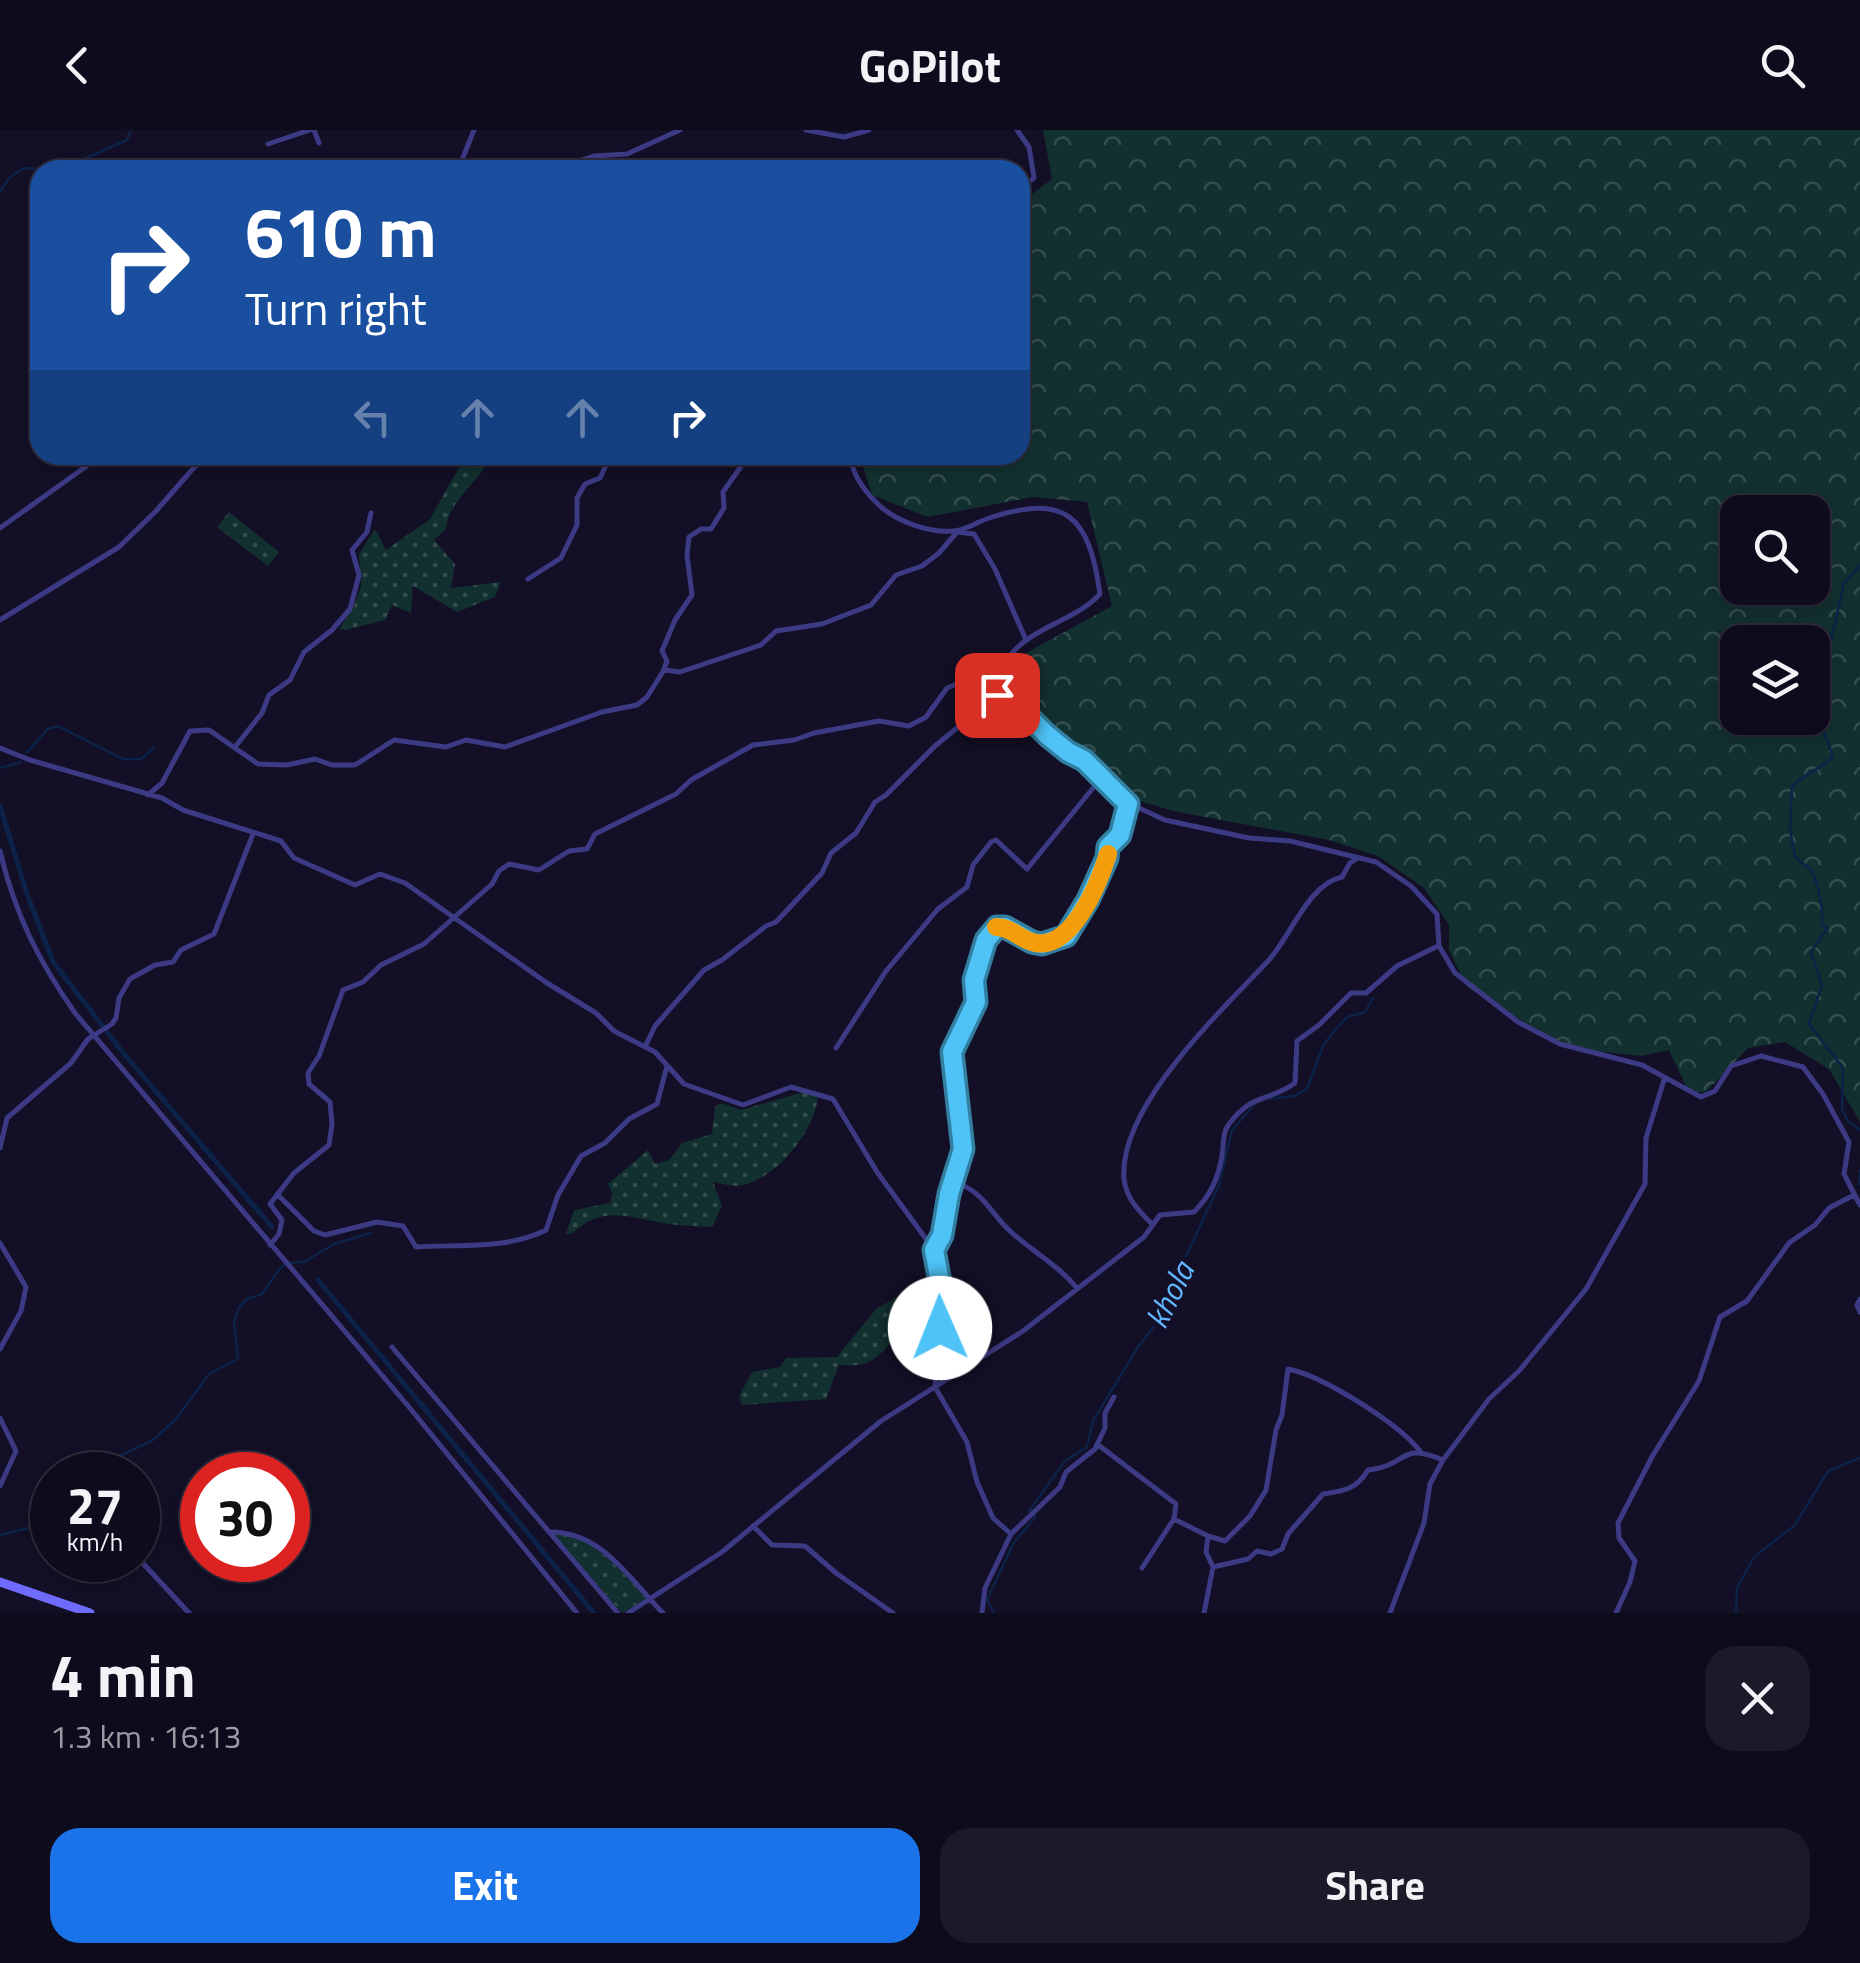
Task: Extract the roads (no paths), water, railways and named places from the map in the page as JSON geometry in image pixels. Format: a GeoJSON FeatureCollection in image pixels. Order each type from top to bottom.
{"type":"FeatureCollection","features":[{"type":"Feature","properties":{"kind":"street"},"geometry":{"type":"LineString","coordinates":[[268,144],[312,130],[320,143]]}},
{"type":"Feature","properties":{"kind":"street"},"geometry":{"type":"LineString","coordinates":[[462,160],[474,130]]}},
{"type":"Feature","properties":{"kind":"street"},"geometry":{"type":"LineString","coordinates":[[582,160],[628,154],[680,130]]}},
{"type":"Feature","properties":{"kind":"street"},"geometry":{"type":"LineString","coordinates":[[806,130],[844,137],[869,130]]}},
{"type":"Feature","properties":{"kind":"street"},"geometry":{"type":"LineString","coordinates":[[1017,130],[1029,147],[1034,178],[1030,181]]}},
{"type":"Feature","properties":{"kind":"street"},"geometry":{"type":"LineString","coordinates":[[593,160],[594,156]]}},
{"type":"Feature","properties":{"kind":"street"},"geometry":{"type":"LineString","coordinates":[[0,528],[88,465]]}},
{"type":"Feature","properties":{"kind":"street"},"geometry":{"type":"LineString","coordinates":[[0,620],[119,547],[196,465]]}},
{"type":"Feature","properties":{"kind":"street"},"geometry":{"type":"LineString","coordinates":[[528,579],[561,558],[577,525],[577,498],[585,484],[600,478],[607,465]]}},
{"type":"Feature","properties":{"kind":"street"},"geometry":{"type":"LineString","coordinates":[[148,795],[168,774],[190,730],[209,730],[258,764],[287,765],[316,759],[332,765],[355,765],[394,740],[446,748],[466,740],[505,747],[602,712],[637,705],[664,670],[667,661],[662,651],[675,620],[692,596],[689,538],[711,529],[724,508],[723,492],[742,465]]}},
{"type":"Feature","properties":{"kind":"street"},"geometry":{"type":"LineString","coordinates":[[852,465],[862,487],[890,515],[931,530],[974,534],[1026,640]]}},
{"type":"Feature","properties":{"kind":"street"},"geometry":{"type":"LineString","coordinates":[[270,1245],[279,1234],[282,1220],[270,1204],[294,1173],[328,1145],[332,1124],[330,1102],[309,1084],[308,1073],[320,1056],[343,990],[364,982],[380,965],[424,944],[509,864],[539,870],[568,851],[587,850],[595,834],[676,794],[691,780],[754,745],[880,721],[909,726],[926,716],[947,688],[1002,665],[1026,640],[1087,608],[1100,594],[1097,572],[1079,523],[1063,512],[1026,507],[957,532],[922,566],[896,576],[871,605],[822,624],[776,631],[761,645],[680,672],[664,670]]}},
{"type":"Feature","properties":{"kind":"street"},"geometry":{"type":"LineString","coordinates":[[234,748],[262,713],[269,695],[290,680],[304,652],[332,630],[350,609],[359,575],[352,550],[367,532],[370,513]]}},
{"type":"Feature","properties":{"kind":"street"},"geometry":{"type":"LineString","coordinates":[[645,1048],[654,1026],[704,970],[776,922],[822,873],[831,854],[856,833],[875,802],[997,695],[1002,665]]}},
{"type":"Feature","properties":{"kind":"street"},"geometry":{"type":"LineString","coordinates":[[1000,680],[1047,735],[1084,760],[1128,804],[1165,820],[1248,838],[1290,841],[1376,862],[1411,886],[1436,914],[1439,946],[1455,974],[1518,1022],[1560,1044],[1642,1065],[1701,1097],[1715,1091],[1731,1066],[1761,1056],[1803,1067],[1824,1094],[1850,1142],[1844,1174],[1860,1204]]}},
{"type":"Feature","properties":{"kind":"street"},"geometry":{"type":"LineString","coordinates":[[0,748],[280,841],[294,858],[355,886],[380,874],[405,883],[596,1013],[614,1031],[655,1052],[684,1084],[743,1105],[790,1087],[833,1099],[877,1172],[934,1250],[943,1298],[935,1387],[967,1442],[977,1482],[993,1518],[1011,1534]]}},
{"type":"Feature","properties":{"kind":"street"},"geometry":{"type":"LineString","coordinates":[[836,1048],[907,944],[938,909],[967,887],[974,864],[991,842],[996,840],[1006,847],[1027,868],[1102,777]]}},
{"type":"Feature","properties":{"kind":"street"},"geometry":{"type":"LineString","coordinates":[[934,1250],[942,1235],[963,1149],[952,1052],[976,1002],[974,980],[986,940],[997,927],[1042,944],[1066,936],[1088,900],[1108,847],[1120,835],[1128,804]]}},
{"type":"Feature","properties":{"kind":"street"},"geometry":{"type":"LineString","coordinates":[[0,1148],[8,1118],[70,1063],[88,1039],[112,1024],[118,998],[130,980],[155,965],[173,962],[181,950],[214,934],[253,834]]}},
{"type":"Feature","properties":{"kind":"street"},"geometry":{"type":"LineString","coordinates":[[0,851],[23,928],[50,977],[578,1613]]}},
{"type":"Feature","properties":{"kind":"street"},"geometry":{"type":"LineString","coordinates":[[1152,1224],[1135,1207],[1124,1182],[1126,1152],[1137,1120],[1180,1056],[1271,958],[1296,918],[1332,879],[1342,877],[1350,862],[1361,858]]}},
{"type":"Feature","properties":{"kind":"street"},"geometry":{"type":"LineString","coordinates":[[628,1613],[722,1552],[881,1421],[1023,1332],[1144,1237],[1160,1215],[1194,1212],[1210,1196],[1222,1157],[1225,1128],[1254,1098],[1278,1094],[1295,1083],[1297,1041],[1320,1025],[1351,994],[1366,993],[1397,966],[1439,946]]}},
{"type":"Feature","properties":{"kind":"street"},"geometry":{"type":"LineString","coordinates":[[277,1194],[314,1231],[326,1235],[377,1222],[402,1226],[416,1246],[480,1246],[532,1238],[546,1230],[558,1195],[581,1156],[605,1143],[629,1119],[658,1104],[667,1065]]}},
{"type":"Feature","properties":{"kind":"street"},"geometry":{"type":"LineString","coordinates":[[1390,1613],[1424,1523],[1430,1484],[1443,1460],[1489,1399],[1542,1345],[1599,1269],[1645,1184],[1646,1138],[1664,1080]]}},
{"type":"Feature","properties":{"kind":"street"},"geometry":{"type":"LineString","coordinates":[[953,1181],[972,1188],[1008,1230],[1061,1270],[1077,1288]]}},
{"type":"Feature","properties":{"kind":"street"},"geometry":{"type":"LineString","coordinates":[[1616,1613],[1635,1561],[1620,1538],[1618,1523],[1653,1455],[1699,1381],[1720,1317],[1748,1301],[1788,1243],[1815,1225],[1829,1208],[1854,1194]]}},
{"type":"Feature","properties":{"kind":"street"},"geometry":{"type":"LineString","coordinates":[[0,1244],[26,1287],[21,1310],[0,1348]]}},
{"type":"Feature","properties":{"kind":"street"},"geometry":{"type":"LineString","coordinates":[[1860,1299],[1860,1312]]}},
{"type":"Feature","properties":{"kind":"street"},"geometry":{"type":"LineString","coordinates":[[392,1347],[618,1613]]}},
{"type":"Feature","properties":{"kind":"street"},"geometry":{"type":"LineString","coordinates":[[1174,1519],[1225,1541],[1250,1516],[1266,1490],[1288,1369],[1305,1372],[1374,1412],[1408,1435],[1420,1451]]}},
{"type":"Feature","properties":{"kind":"street"},"geometry":{"type":"LineString","coordinates":[[982,1613],[984,1588],[1011,1534],[1060,1487],[1066,1472],[1098,1444],[1105,1428],[1105,1413],[1114,1398]]}},
{"type":"Feature","properties":{"kind":"street"},"geometry":{"type":"LineString","coordinates":[[0,1418],[16,1451],[0,1486]]}},
{"type":"Feature","properties":{"kind":"street"},"geometry":{"type":"LineString","coordinates":[[1098,1444],[1176,1504],[1174,1519],[1142,1568]]}},
{"type":"Feature","properties":{"kind":"street"},"geometry":{"type":"LineString","coordinates":[[1214,1566],[1237,1562],[1257,1551],[1271,1554],[1282,1549],[1288,1534],[1323,1494],[1358,1484],[1368,1470],[1386,1468],[1411,1451],[1443,1460]]}},
{"type":"Feature","properties":{"kind":"street"},"geometry":{"type":"LineString","coordinates":[[753,1526],[772,1545],[806,1546],[836,1573],[893,1613]]}},
{"type":"Feature","properties":{"kind":"street"},"geometry":{"type":"LineString","coordinates":[[549,1532],[578,1534],[626,1572],[663,1613]]}},
{"type":"Feature","properties":{"kind":"street"},"geometry":{"type":"LineString","coordinates":[[1204,1613],[1214,1566],[1206,1552],[1208,1536]]}},
{"type":"Feature","properties":{"kind":"street"},"geometry":{"type":"LineString","coordinates":[[0,1582],[90,1613]]}},
{"type":"Feature","properties":{"kind":"street"},"geometry":{"type":"LineString","coordinates":[[160,1582],[189,1613]]}},
{"type":"Feature","properties":{"kind":"waterway"},"geometry":{"type":"LineString","coordinates":[[82,160],[127,140],[131,130]]}},
{"type":"Feature","properties":{"kind":"waterway"},"geometry":{"type":"LineString","coordinates":[[0,191],[10,177],[30,168]]}},
{"type":"Feature","properties":{"kind":"waterway"},"geometry":{"type":"LineString","coordinates":[[1860,565],[1844,584],[1816,705],[1833,756],[1792,787],[1790,829],[1795,857],[1815,879],[1822,924],[1827,929],[1811,952],[1822,985],[1809,1024],[1843,1068],[1842,1109],[1848,1121],[1860,1130]]}},
{"type":"Feature","properties":{"kind":"waterway"},"geometry":{"type":"LineString","coordinates":[[26,753],[48,729],[58,726],[123,759],[141,759],[154,748]]}},
{"type":"Feature","properties":{"kind":"waterway"},"geometry":{"type":"LineString","coordinates":[[0,768],[21,762]]}},
{"type":"Feature","properties":{"kind":"waterway"},"geometry":{"type":"LineString","coordinates":[[0,806],[53,962],[125,1055],[272,1227]]}},
{"type":"Feature","properties":{"kind":"waterway","name":"khola"},"geometry":{"type":"LineString","coordinates":[[1270,1099],[1294,1096],[1307,1089],[1323,1046],[1347,1017],[1365,1012],[1373,998]]}},
{"type":"Feature","properties":{"kind":"waterway","name":"khola"},"geometry":{"type":"LineString","coordinates":[[994,1613],[987,1600],[1013,1544],[1035,1517],[1029,1511],[1065,1461],[1087,1447],[1093,1421],[1138,1347],[1168,1309],[1183,1263],[1219,1185],[1232,1130],[1257,1102]]}},
{"type":"Feature","properties":{"kind":"waterway"},"geometry":{"type":"LineString","coordinates":[[1860,1170],[1860,1184]]}},
{"type":"Feature","properties":{"kind":"waterway"},"geometry":{"type":"LineString","coordinates":[[128,1452],[153,1440],[176,1419],[209,1374],[238,1359],[234,1323],[239,1307],[247,1299],[262,1294],[280,1268],[287,1263],[304,1262],[334,1244],[371,1233]]}},
{"type":"Feature","properties":{"kind":"waterway"},"geometry":{"type":"LineString","coordinates":[[318,1280],[594,1613]]}},
{"type":"Feature","properties":{"kind":"waterway"},"geometry":{"type":"LineString","coordinates":[[1736,1613],[1737,1588],[1754,1557],[1795,1525],[1828,1471],[1860,1458]]}},
{"type":"Feature","properties":{"kind":"waterway"},"geometry":{"type":"LineString","coordinates":[[0,1535],[30,1528]]}}]}
